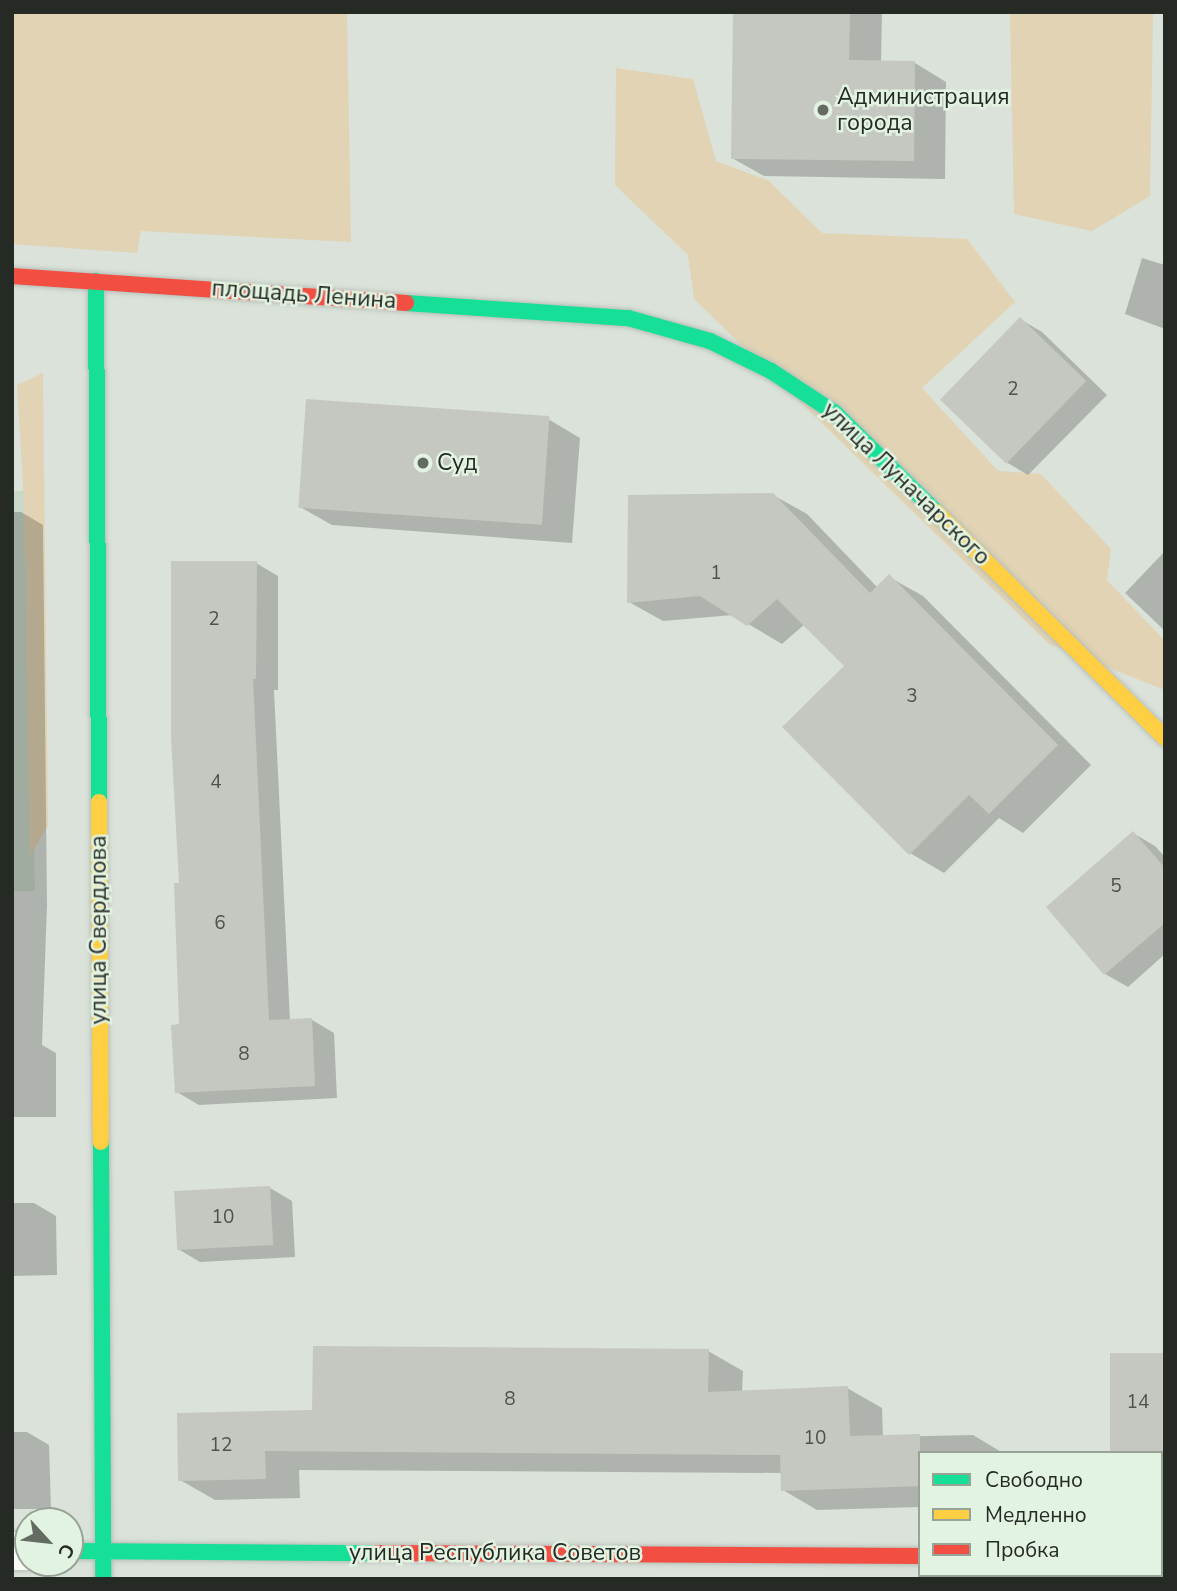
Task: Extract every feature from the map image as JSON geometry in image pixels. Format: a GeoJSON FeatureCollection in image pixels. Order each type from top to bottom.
{"type":"FeatureCollection","features":[{"type":"Feature","properties":{"kind":"street","name":"площадь Ленина"},"geometry":{"type":"LineString","coordinates":[[12,276],[596,315]]}},
{"type":"Feature","properties":{"kind":"street","name":"улица Свердлова"},"geometry":{"type":"LineString","coordinates":[[96,281],[103,1579]]}},
{"type":"Feature","properties":{"kind":"street","name":"улица Луначарского"},"geometry":{"type":"LineString","coordinates":[[596,315],[628,318],[710,341],[771,371],[835,413],[1165,738]]}},
{"type":"Feature","properties":{"kind":"street","name":"улица Республика Советов"},"geometry":{"type":"LineString","coordinates":[[84,1551],[918,1556]]}},
{"type":"Feature","properties":{"kind":"shaded area"},"geometry":{"type":"Polygon","coordinates":[[[12,12],[347,12],[351,242],[141,231],[137,253],[12,244],[12,12]]]}},
{"type":"Feature","properties":{"kind":"shaded area"},"geometry":{"type":"Polygon","coordinates":[[[1010,12],[1153,12],[1150,196],[1092,231],[1014,214],[1010,12]]]}},
{"type":"Feature","properties":{"kind":"shaded area"},"geometry":{"type":"Polygon","coordinates":[[[616,68],[693,79],[716,161],[769,181],[822,233],[967,239],[1015,302],[922,388],[998,471],[1041,474],[1111,549],[1107,580],[1165,641],[1165,690],[1049,644],[694,299],[688,255],[615,185],[616,68]]]}},
{"type":"Feature","properties":{"kind":"shaded area"},"geometry":{"type":"Polygon","coordinates":[[[43,373],[48,826],[30,856],[24,503],[17,385],[43,373]]]}},
{"type":"Feature","properties":{"kind":"shaded area"},"geometry":{"type":"Polygon","coordinates":[[[12,491],[28,491],[35,891],[12,891],[12,491]]]}},
{"type":"Feature","properties":{"kind":"building","name":"Администрация города"},"geometry":{"type":"Polygon","coordinates":[[[733,12],[850,12],[849,60],[915,61],[914,161],[731,159],[733,12]]]}},
{"type":"Feature","properties":{"kind":"building"},"geometry":{"type":"Polygon","coordinates":[[[1020,317],[1086,381],[1006,464],[940,400],[1020,317]]]}},
{"type":"Feature","properties":{"kind":"building","name":"Суд"},"geometry":{"type":"Polygon","coordinates":[[[306,399],[549,416],[542,525],[298,508],[306,399]]]}},
{"type":"Feature","properties":{"kind":"building"},"geometry":{"type":"Polygon","coordinates":[[[773,493],[870,593],[889,574],[1058,745],[989,814],[969,795],[909,855],[782,727],[844,666],[777,599],[747,626],[700,596],[627,603],[628,495],[773,493]]]}},
{"type":"Feature","properties":{"kind":"building"},"geometry":{"type":"Polygon","coordinates":[[[171,561],[257,561],[256,679],[253,679],[269,1020],[312,1018],[315,1086],[175,1093],[171,1025],[179,1024],[174,883],[179,883],[171,737],[171,561]]]}},
{"type":"Feature","properties":{"kind":"building"},"geometry":{"type":"Polygon","coordinates":[[[1133,831],[1165,868],[1165,923],[1104,975],[1046,907],[1133,831]]]}},
{"type":"Feature","properties":{"kind":"building"},"geometry":{"type":"Polygon","coordinates":[[[270,1186],[273,1245],[177,1250],[174,1191],[270,1186]]]}},
{"type":"Feature","properties":{"kind":"building"},"geometry":{"type":"Polygon","coordinates":[[[313,1346],[709,1349],[708,1392],[848,1386],[850,1436],[920,1434],[918,1486],[781,1491],[780,1455],[265,1451],[266,1479],[178,1481],[177,1413],[312,1410],[313,1346]]]}},
{"type":"Feature","properties":{"kind":"building"},"geometry":{"type":"Polygon","coordinates":[[[1110,1353],[1165,1353],[1165,1453],[1110,1451],[1110,1353]]]}},
{"type":"Feature","properties":{"kind":"traffic: fast"},"geometry":{"type":"LineString","coordinates":[[96,281],[99,802]]}},
{"type":"Feature","properties":{"kind":"traffic: fast"},"geometry":{"type":"LineString","coordinates":[[406,303],[628,318],[710,341],[771,371],[835,413],[936,512]]}},
{"type":"Feature","properties":{"kind":"traffic: fast"},"geometry":{"type":"LineString","coordinates":[[101,1142],[103,1579]]}},
{"type":"Feature","properties":{"kind":"traffic: fast"},"geometry":{"type":"LineString","coordinates":[[84,1551],[375,1553]]}},
{"type":"Feature","properties":{"kind":"traffic: slow"},"geometry":{"type":"LineString","coordinates":[[936,512],[1165,738]]}},
{"type":"Feature","properties":{"kind":"traffic: slow"},"geometry":{"type":"LineString","coordinates":[[99,802],[101,1142]]}},
{"type":"Feature","properties":{"kind":"traffic: jam"},"geometry":{"type":"LineString","coordinates":[[12,276],[406,303]]}},
{"type":"Feature","properties":{"kind":"traffic: jam"},"geometry":{"type":"LineString","coordinates":[[375,1553],[918,1556]]}},
{"type":"Feature","properties":{"kind":"place","name":"Администрация города"},"geometry":{"type":"Point","coordinates":[823,110]}},
{"type":"Feature","properties":{"kind":"place","name":"Суд"},"geometry":{"type":"Point","coordinates":[423,463]}}]}
